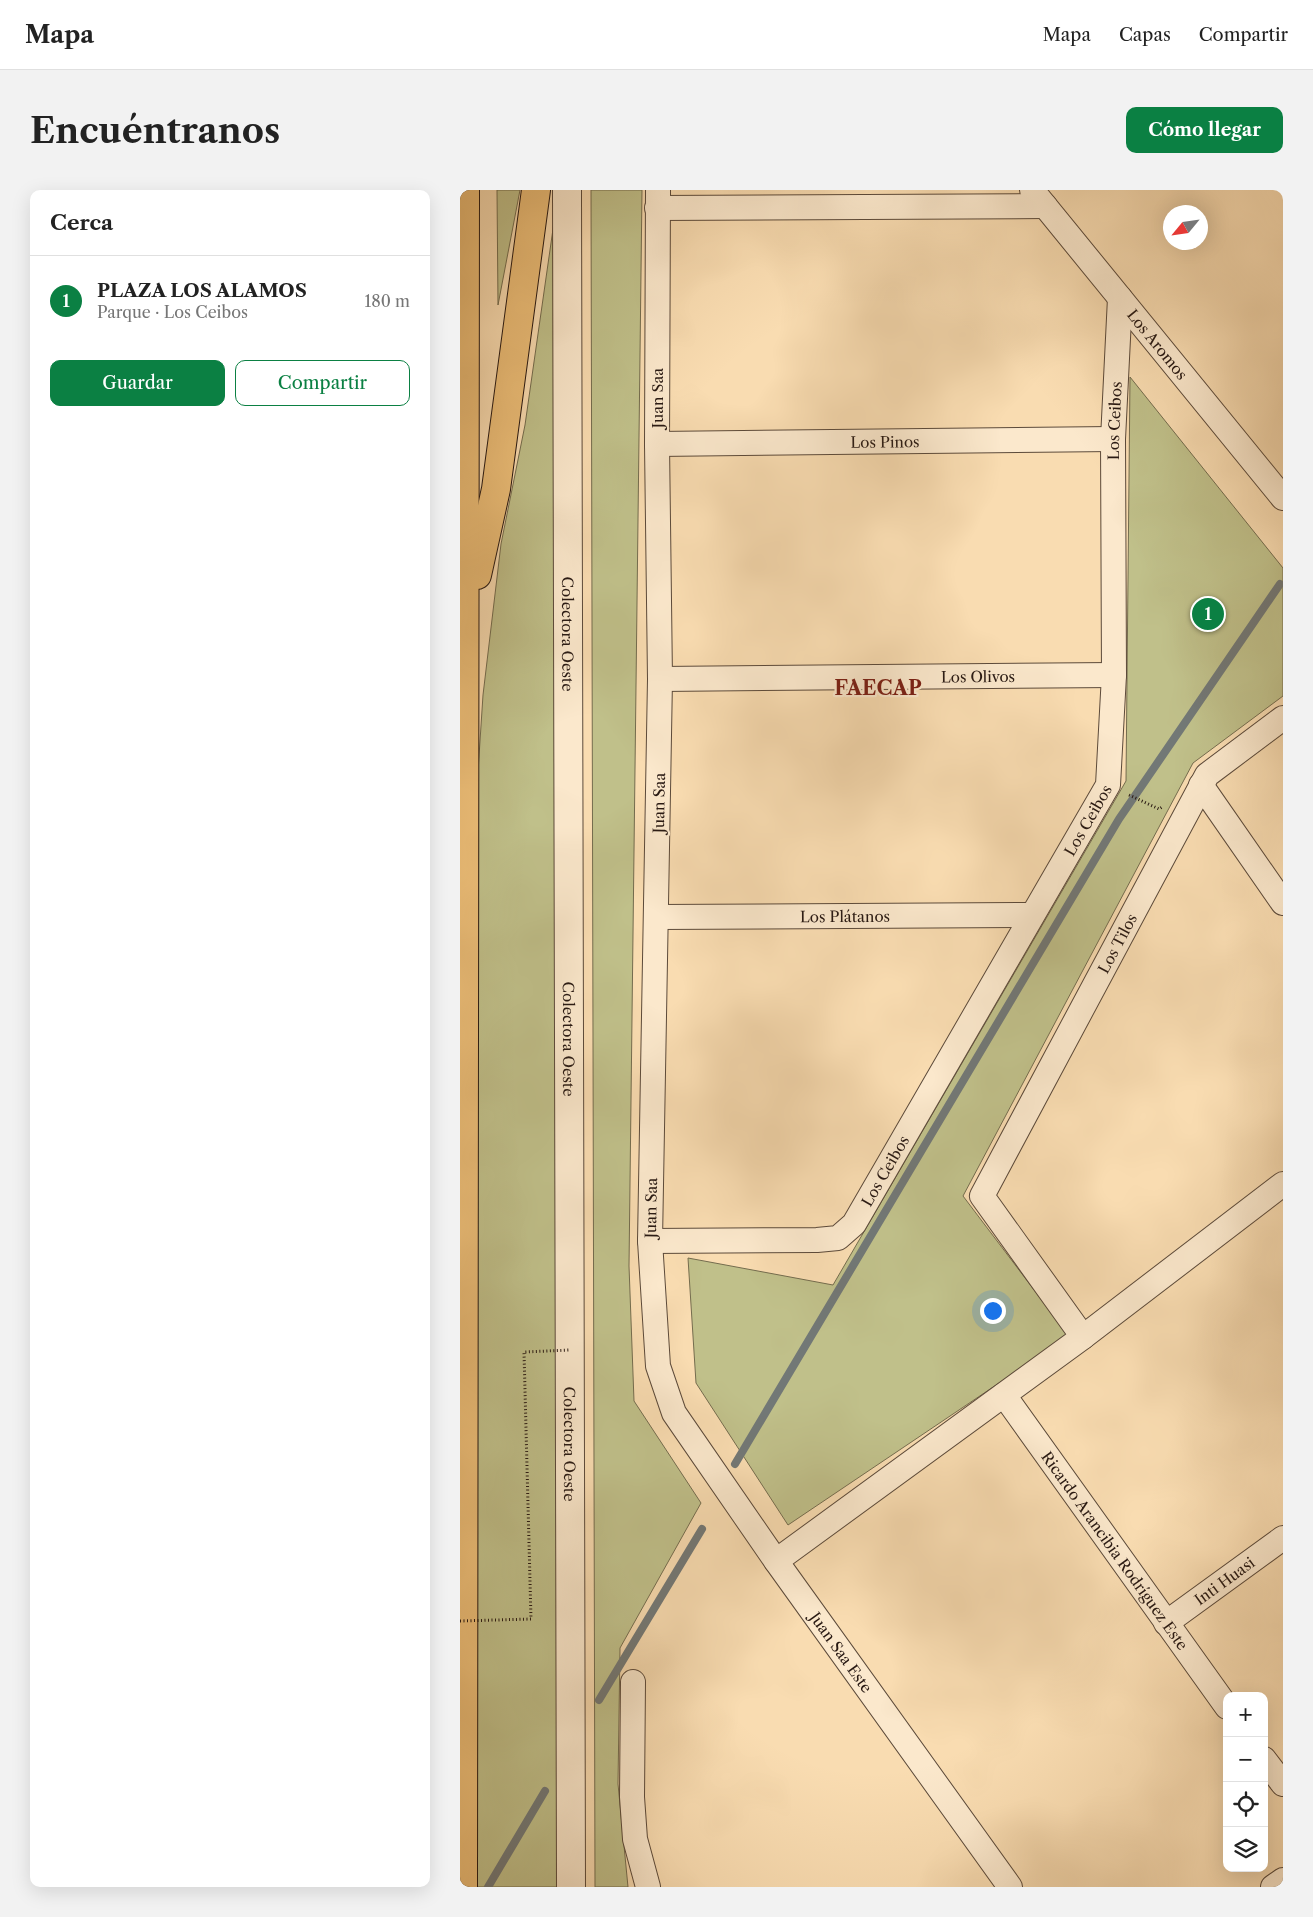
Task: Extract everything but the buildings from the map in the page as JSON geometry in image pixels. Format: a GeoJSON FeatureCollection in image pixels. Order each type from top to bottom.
{"type":"FeatureCollection","features":[{"type":"Feature","properties":{"kind":"highway"},"geometry":{"type":"LineString","coordinates":[[462,1887],[466,625],[465,190]]}},
{"type":"Feature","properties":{"kind":"highway"},"geometry":{"type":"LineString","coordinates":[[466,625],[496,489],[536,190]]}},
{"type":"Feature","properties":{"kind":"street","name":"Colectora Oeste"},"geometry":{"type":"LineString","coordinates":[[567,190],[571,1887]]}},
{"type":"Feature","properties":{"kind":"street"},"geometry":{"type":"LineString","coordinates":[[658,199],[1039,198]]}},
{"type":"Feature","properties":{"kind":"street","name":"Los Aromos"},"geometry":{"type":"LineString","coordinates":[[1039,198],[1283,498]]}},
{"type":"Feature","properties":{"kind":"street","name":"Juan Saa"},"geometry":{"type":"LineString","coordinates":[[658,199],[657,444],[660,679],[650,1241],[658,1366],[674,1413]]}},
{"type":"Feature","properties":{"kind":"street","name":"Los Ceibos"},"geometry":{"type":"LineString","coordinates":[[650,1241],[817,1240],[838,1238],[854,1224],[1108,785],[1114,676],[1113,439],[1120,298]]}},
{"type":"Feature","properties":{"kind":"street","name":"Los Pinos"},"geometry":{"type":"LineString","coordinates":[[657,444],[1113,439]]}},
{"type":"Feature","properties":{"kind":"street","name":"Los Olivos"},"geometry":{"type":"LineString","coordinates":[[660,679],[1114,676]]}},
{"type":"Feature","properties":{"kind":"street","name":"Los Tilos"},"geometry":{"type":"LineString","coordinates":[[1083,1337],[982,1196],[1200,785],[1207,775],[1283,718]]}},
{"type":"Feature","properties":{"kind":"street"},"geometry":{"type":"LineString","coordinates":[[1200,785],[1283,903]]}},
{"type":"Feature","properties":{"kind":"street","name":"Los Plátanos"},"geometry":{"type":"LineString","coordinates":[[657,917],[1032,915]]}},
{"type":"Feature","properties":{"kind":"street"},"geometry":{"type":"LineString","coordinates":[[776,1561],[1083,1337],[1283,1184]]}},
{"type":"Feature","properties":{"kind":"street","name":"Ricardo Arancibia Rodríguez Este"},"geometry":{"type":"LineString","coordinates":[[1004,1395],[1223,1701]]}},
{"type":"Feature","properties":{"kind":"street","name":"Juan Saa Este"},"geometry":{"type":"LineString","coordinates":[[674,1413],[776,1561],[1010,1887]]}},
{"type":"Feature","properties":{"kind":"street","name":"Inti Huasi"},"geometry":{"type":"LineString","coordinates":[[1166,1623],[1283,1538]]}},
{"type":"Feature","properties":{"kind":"street"},"geometry":{"type":"LineString","coordinates":[[633,1682],[632,1797],[635,1839],[648,1887]]}},
{"type":"Feature","properties":{"kind":"street"},"geometry":{"type":"LineString","coordinates":[[1268,1764],[1283,1784]]}},
{"type":"Feature","properties":{"kind":"street"},"geometry":{"type":"LineString","coordinates":[[1273,1887],[1283,1880]]}},
{"type":"Feature","properties":{"kind":"path"},"geometry":{"type":"LineString","coordinates":[[1108,785],[1159,809],[1200,785]]}},
{"type":"Feature","properties":{"kind":"path"},"geometry":{"type":"LineString","coordinates":[[460,1621],[531,1619],[524,1352],[570,1350]]}},
{"type":"Feature","properties":{"kind":"green space"},"geometry":{"type":"Polygon","coordinates":[[[497,190],[520,190],[498,305],[497,190]]]}},
{"type":"Feature","properties":{"kind":"green space"},"geometry":{"type":"Polygon","coordinates":[[[591,190],[642,190],[629,1266],[634,1401],[701,1503],[620,1648],[618,1784],[628,1887],[595,1887],[591,190]]]}},
{"type":"Feature","properties":{"kind":"green space"},"geometry":{"type":"Polygon","coordinates":[[[558,194],[559,1887],[472,1887],[475,818],[483,695],[501,544],[525,425],[558,194]]]}},
{"type":"Feature","properties":{"kind":"green space"},"geometry":{"type":"Polygon","coordinates":[[[1130,377],[1283,568],[1283,696],[1193,763],[963,1196],[1069,1336],[788,1525],[696,1383],[688,1258],[833,1285],[1126,781],[1130,377]]]}},
{"type":"Feature","properties":{"kind":"waterway"},"geometry":{"type":"LineString","coordinates":[[735,1464],[1119,819],[1280,584]]}},
{"type":"Feature","properties":{"kind":"waterway"},"geometry":{"type":"LineString","coordinates":[[599,1700],[702,1529]]}},
{"type":"Feature","properties":{"kind":"waterway"},"geometry":{"type":"LineString","coordinates":[[488,1887],[545,1791]]}},
{"type":"Feature","properties":{"kind":"place","name":"PLAZA LOS ALAMOS"},"geometry":{"type":"Point","coordinates":[1208,614]}},
{"type":"Feature","properties":{"kind":"district","name":"FAECAP"},"geometry":{"type":"Point","coordinates":[878,688]}}]}
